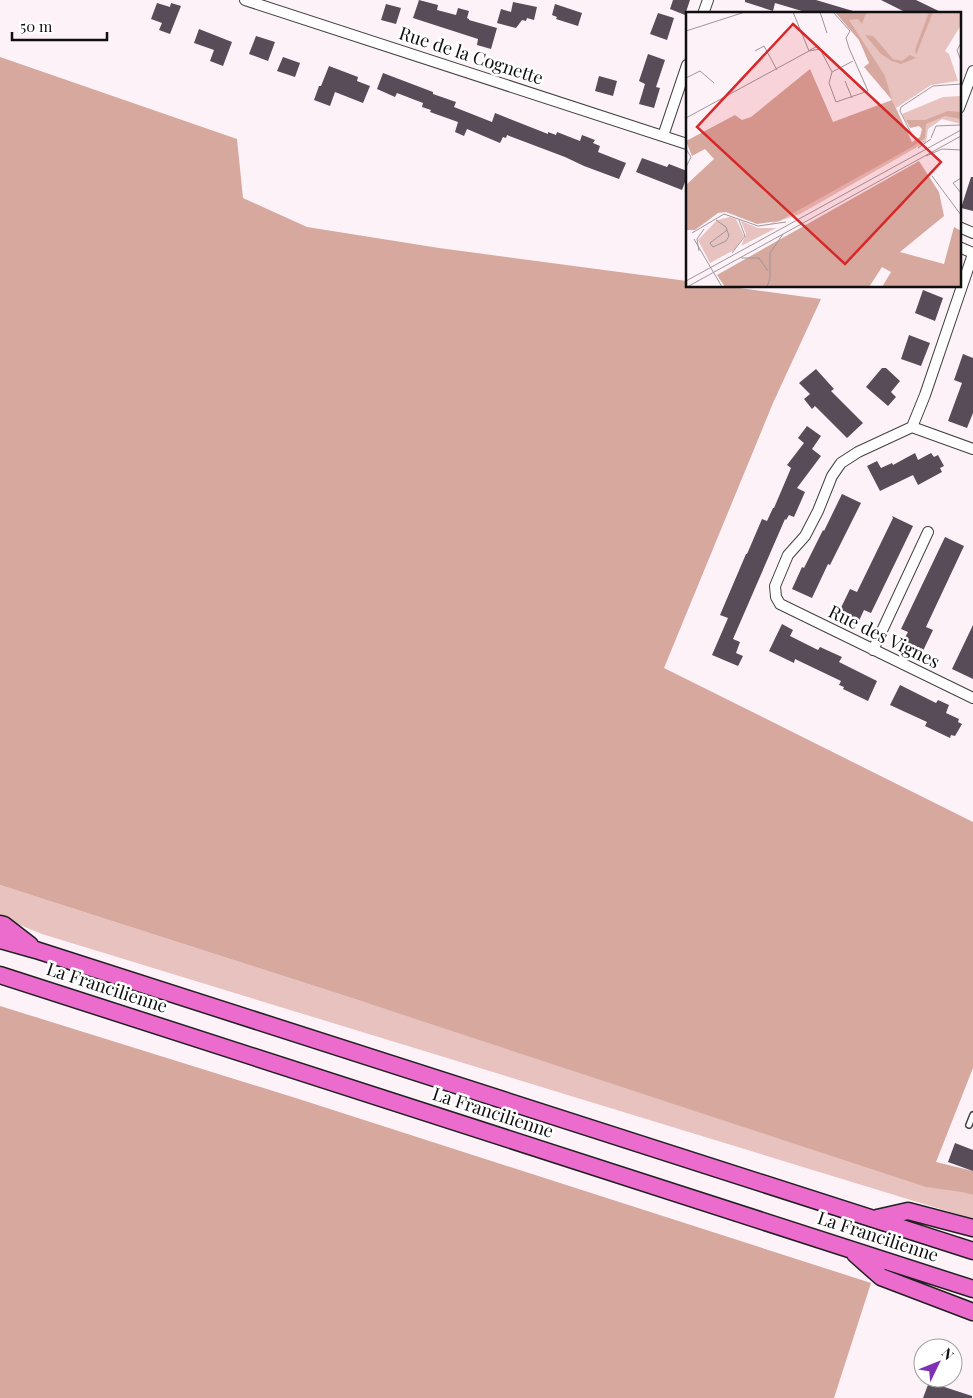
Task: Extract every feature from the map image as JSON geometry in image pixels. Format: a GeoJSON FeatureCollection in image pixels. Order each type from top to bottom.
{"type":"FeatureCollection","features":[{"type":"Feature","properties":{"kind":"highway"},"geometry":{"type":"LineString","coordinates":[[0,924],[4,925],[36,950]]}},
{"type":"Feature","properties":{"kind":"highway","name":"La Francilienne"},"geometry":{"type":"LineString","coordinates":[[0,940],[973,1250]]}},
{"type":"Feature","properties":{"kind":"highway","name":"La Francilienne"},"geometry":{"type":"LineString","coordinates":[[0,975],[973,1289]]}},
{"type":"Feature","properties":{"kind":"highway"},"geometry":{"type":"LineString","coordinates":[[875,1219],[908,1212],[973,1228]]}},
{"type":"Feature","properties":{"kind":"highway"},"geometry":{"type":"LineString","coordinates":[[849,1249],[881,1277],[973,1312]]}},
{"type":"Feature","properties":{"kind":"street","name":"Rue de la Cognette"},"geometry":{"type":"LineString","coordinates":[[245,0],[686,144]]}},
{"type":"Feature","properties":{"kind":"street"},"geometry":{"type":"LineString","coordinates":[[704,12],[708,0]]}},
{"type":"Feature","properties":{"kind":"street"},"geometry":{"type":"LineString","coordinates":[[664,136],[686,68]]}},
{"type":"Feature","properties":{"kind":"street"},"geometry":{"type":"LineString","coordinates":[[960,105],[973,71]]}},
{"type":"Feature","properties":{"kind":"street"},"geometry":{"type":"LineString","coordinates":[[960,227],[973,233]]}},
{"type":"Feature","properties":{"kind":"street"},"geometry":{"type":"LineString","coordinates":[[960,247],[973,253],[926,395],[912,426],[973,449]]}},
{"type":"Feature","properties":{"kind":"street","name":"Rue des Vignes"},"geometry":{"type":"LineString","coordinates":[[912,426],[858,452],[841,463],[832,476],[818,511],[805,536],[788,555],[775,586],[776,598],[780,604],[973,698]]}},
{"type":"Feature","properties":{"kind":"street"},"geometry":{"type":"LineString","coordinates":[[874,650],[928,532]]}},
{"type":"Feature","properties":{"kind":"lane"},"geometry":{"type":"LineString","coordinates":[[969,1125],[973,1115]]}},
{"type":"Feature","properties":{"kind":"shaded area"},"geometry":{"type":"Polygon","coordinates":[[[0,57],[237,139],[243,198],[307,227],[439,248],[686,281],[686,288],[739,288],[821,299],[773,403],[664,668],[973,822],[973,1068],[936,1162],[973,1171],[973,1195],[926,1187],[361,1001],[0,885],[0,57]]]}},
{"type":"Feature","properties":{"kind":"shaded area"},"geometry":{"type":"Polygon","coordinates":[[[0,885],[973,1195],[973,1219],[42,934],[0,917],[0,885]]]}},
{"type":"Feature","properties":{"kind":"shaded area"},"geometry":{"type":"Polygon","coordinates":[[[0,1006],[302,1100],[871,1283],[834,1398],[0,1398],[0,1006]]]}},
{"type":"Feature","properties":{"kind":"building"},"geometry":{"type":"Polygon","coordinates":[[[419,0],[438,5],[437,10],[456,15],[458,8],[469,11],[467,18],[469,20],[497,28],[491,49],[477,45],[478,39],[413,18],[419,0]]]}},
{"type":"Feature","properties":{"kind":"building"},"geometry":{"type":"Polygon","coordinates":[[[673,0],[690,0],[685,15],[670,9],[673,0]]]}},
{"type":"Feature","properties":{"kind":"building"},"geometry":{"type":"Polygon","coordinates":[[[745,0],[816,0],[853,11],[805,12],[775,3],[773,11],[745,2],[745,0]]]}},
{"type":"Feature","properties":{"kind":"building"},"geometry":{"type":"Polygon","coordinates":[[[881,0],[916,0],[941,12],[905,12],[881,0]]]}},
{"type":"Feature","properties":{"kind":"building"},"geometry":{"type":"Polygon","coordinates":[[[513,2],[537,7],[534,20],[527,18],[526,21],[522,20],[516,28],[497,23],[501,9],[511,12],[513,2]]]}},
{"type":"Feature","properties":{"kind":"building"},"geometry":{"type":"Polygon","coordinates":[[[157,3],[170,7],[171,3],[181,6],[170,34],[159,30],[162,23],[151,19],[157,3]]]}},
{"type":"Feature","properties":{"kind":"building"},"geometry":{"type":"Polygon","coordinates":[[[386,4],[401,8],[396,24],[381,20],[386,4]]]}},
{"type":"Feature","properties":{"kind":"building"},"geometry":{"type":"Polygon","coordinates":[[[555,4],[582,13],[578,26],[556,19],[557,17],[552,15],[555,4]]]}},
{"type":"Feature","properties":{"kind":"building"},"geometry":{"type":"Polygon","coordinates":[[[658,13],[674,18],[667,40],[650,34],[658,13]]]}},
{"type":"Feature","properties":{"kind":"building"},"geometry":{"type":"Polygon","coordinates":[[[199,29],[232,42],[223,66],[210,61],[214,50],[194,43],[199,29]]]}},
{"type":"Feature","properties":{"kind":"building"},"geometry":{"type":"Polygon","coordinates":[[[256,36],[275,42],[268,61],[249,54],[256,36]]]}},
{"type":"Feature","properties":{"kind":"building"},"geometry":{"type":"Polygon","coordinates":[[[648,54],[665,60],[656,87],[660,88],[654,108],[639,104],[645,84],[639,81],[648,54]]]}},
{"type":"Feature","properties":{"kind":"building"},"geometry":{"type":"Polygon","coordinates":[[[283,57],[300,63],[295,77],[277,71],[283,57]]]}},
{"type":"Feature","properties":{"kind":"building"},"geometry":{"type":"Polygon","coordinates":[[[329,66],[358,77],[357,81],[370,86],[363,103],[335,92],[330,106],[314,100],[329,66]]]}},
{"type":"Feature","properties":{"kind":"building"},"geometry":{"type":"Polygon","coordinates":[[[383,73],[456,102],[454,107],[492,122],[495,113],[548,134],[548,132],[556,135],[557,132],[580,141],[582,135],[595,140],[593,143],[600,146],[598,152],[626,163],[619,179],[507,135],[506,138],[503,137],[500,143],[467,129],[464,136],[455,132],[458,122],[430,112],[431,110],[422,107],[423,103],[397,93],[395,97],[377,89],[383,73]]]}},
{"type":"Feature","properties":{"kind":"building"},"geometry":{"type":"Polygon","coordinates":[[[599,76],[617,81],[613,96],[595,91],[599,76]]]}},
{"type":"Feature","properties":{"kind":"building"},"geometry":{"type":"Polygon","coordinates":[[[642,158],[667,167],[669,164],[686,171],[686,180],[682,190],[636,172],[642,158]]]}},
{"type":"Feature","properties":{"kind":"building"},"geometry":{"type":"Polygon","coordinates":[[[971,177],[973,177],[973,211],[961,208],[971,177]]]}},
{"type":"Feature","properties":{"kind":"building"},"geometry":{"type":"Polygon","coordinates":[[[923,290],[943,298],[935,321],[915,313],[923,290]]]}},
{"type":"Feature","properties":{"kind":"building"},"geometry":{"type":"Polygon","coordinates":[[[909,335],[930,343],[921,366],[901,359],[909,335]]]}},
{"type":"Feature","properties":{"kind":"building"},"geometry":{"type":"Polygon","coordinates":[[[963,354],[973,358],[973,413],[967,428],[948,421],[962,383],[954,380],[963,354]]]}},
{"type":"Feature","properties":{"kind":"building"},"geometry":{"type":"Polygon","coordinates":[[[882,368],[886,368],[900,381],[891,392],[896,397],[888,406],[866,387],[882,368]]]}},
{"type":"Feature","properties":{"kind":"building"},"geometry":{"type":"Polygon","coordinates":[[[816,369],[834,389],[831,391],[863,423],[847,438],[815,406],[812,409],[804,399],[810,394],[799,383],[816,369]]]}},
{"type":"Feature","properties":{"kind":"building"},"geometry":{"type":"Polygon","coordinates":[[[807,426],[821,436],[812,449],[821,456],[797,488],[805,492],[794,517],[789,515],[785,519],[733,639],[740,642],[736,653],[743,656],[738,666],[712,655],[728,618],[720,615],[762,519],[767,521],[774,508],[791,468],[787,465],[804,443],[798,438],[807,426]]]}},
{"type":"Feature","properties":{"kind":"building"},"geometry":{"type":"Polygon","coordinates":[[[915,453],[918,460],[931,453],[934,457],[938,455],[944,466],[940,468],[942,472],[918,485],[913,475],[880,491],[867,466],[877,461],[881,468],[892,463],[893,465],[915,453]]]}},
{"type":"Feature","properties":{"kind":"building"},"geometry":{"type":"Polygon","coordinates":[[[842,494],[861,503],[812,598],[792,589],[842,494]]]}},
{"type":"Feature","properties":{"kind":"building"},"geometry":{"type":"Polygon","coordinates":[[[892,516],[913,526],[871,613],[864,610],[858,623],[838,614],[850,589],[857,592],[893,518],[892,516]]]}},
{"type":"Feature","properties":{"kind":"building"},"geometry":{"type":"Polygon","coordinates":[[[945,537],[964,546],[926,627],[933,630],[921,655],[901,645],[908,632],[901,629],[945,537]]]}},
{"type":"Feature","properties":{"kind":"building"},"geometry":{"type":"Polygon","coordinates":[[[782,624],[793,630],[790,636],[818,650],[820,647],[842,657],[839,662],[877,681],[868,701],[843,689],[844,687],[839,685],[841,681],[795,659],[794,663],[769,651],[782,624]]]}},
{"type":"Feature","properties":{"kind":"building"},"geometry":{"type":"Polygon","coordinates":[[[973,625],[973,679],[952,669],[973,625]]]}},
{"type":"Feature","properties":{"kind":"building"},"geometry":{"type":"Polygon","coordinates":[[[900,685],[936,703],[938,700],[949,705],[946,713],[959,719],[958,722],[962,724],[955,736],[951,735],[950,738],[925,726],[927,722],[890,705],[900,685]]]}},
{"type":"Feature","properties":{"kind":"building"},"geometry":{"type":"Polygon","coordinates":[[[955,1143],[973,1150],[973,1171],[948,1162],[955,1143]]]}},
{"type":"Feature","properties":{"kind":"building"},"geometry":{"type":"Polygon","coordinates":[[[927,1388],[947,1388],[972,1396],[972,1398],[923,1398],[927,1388]]]}}]}
